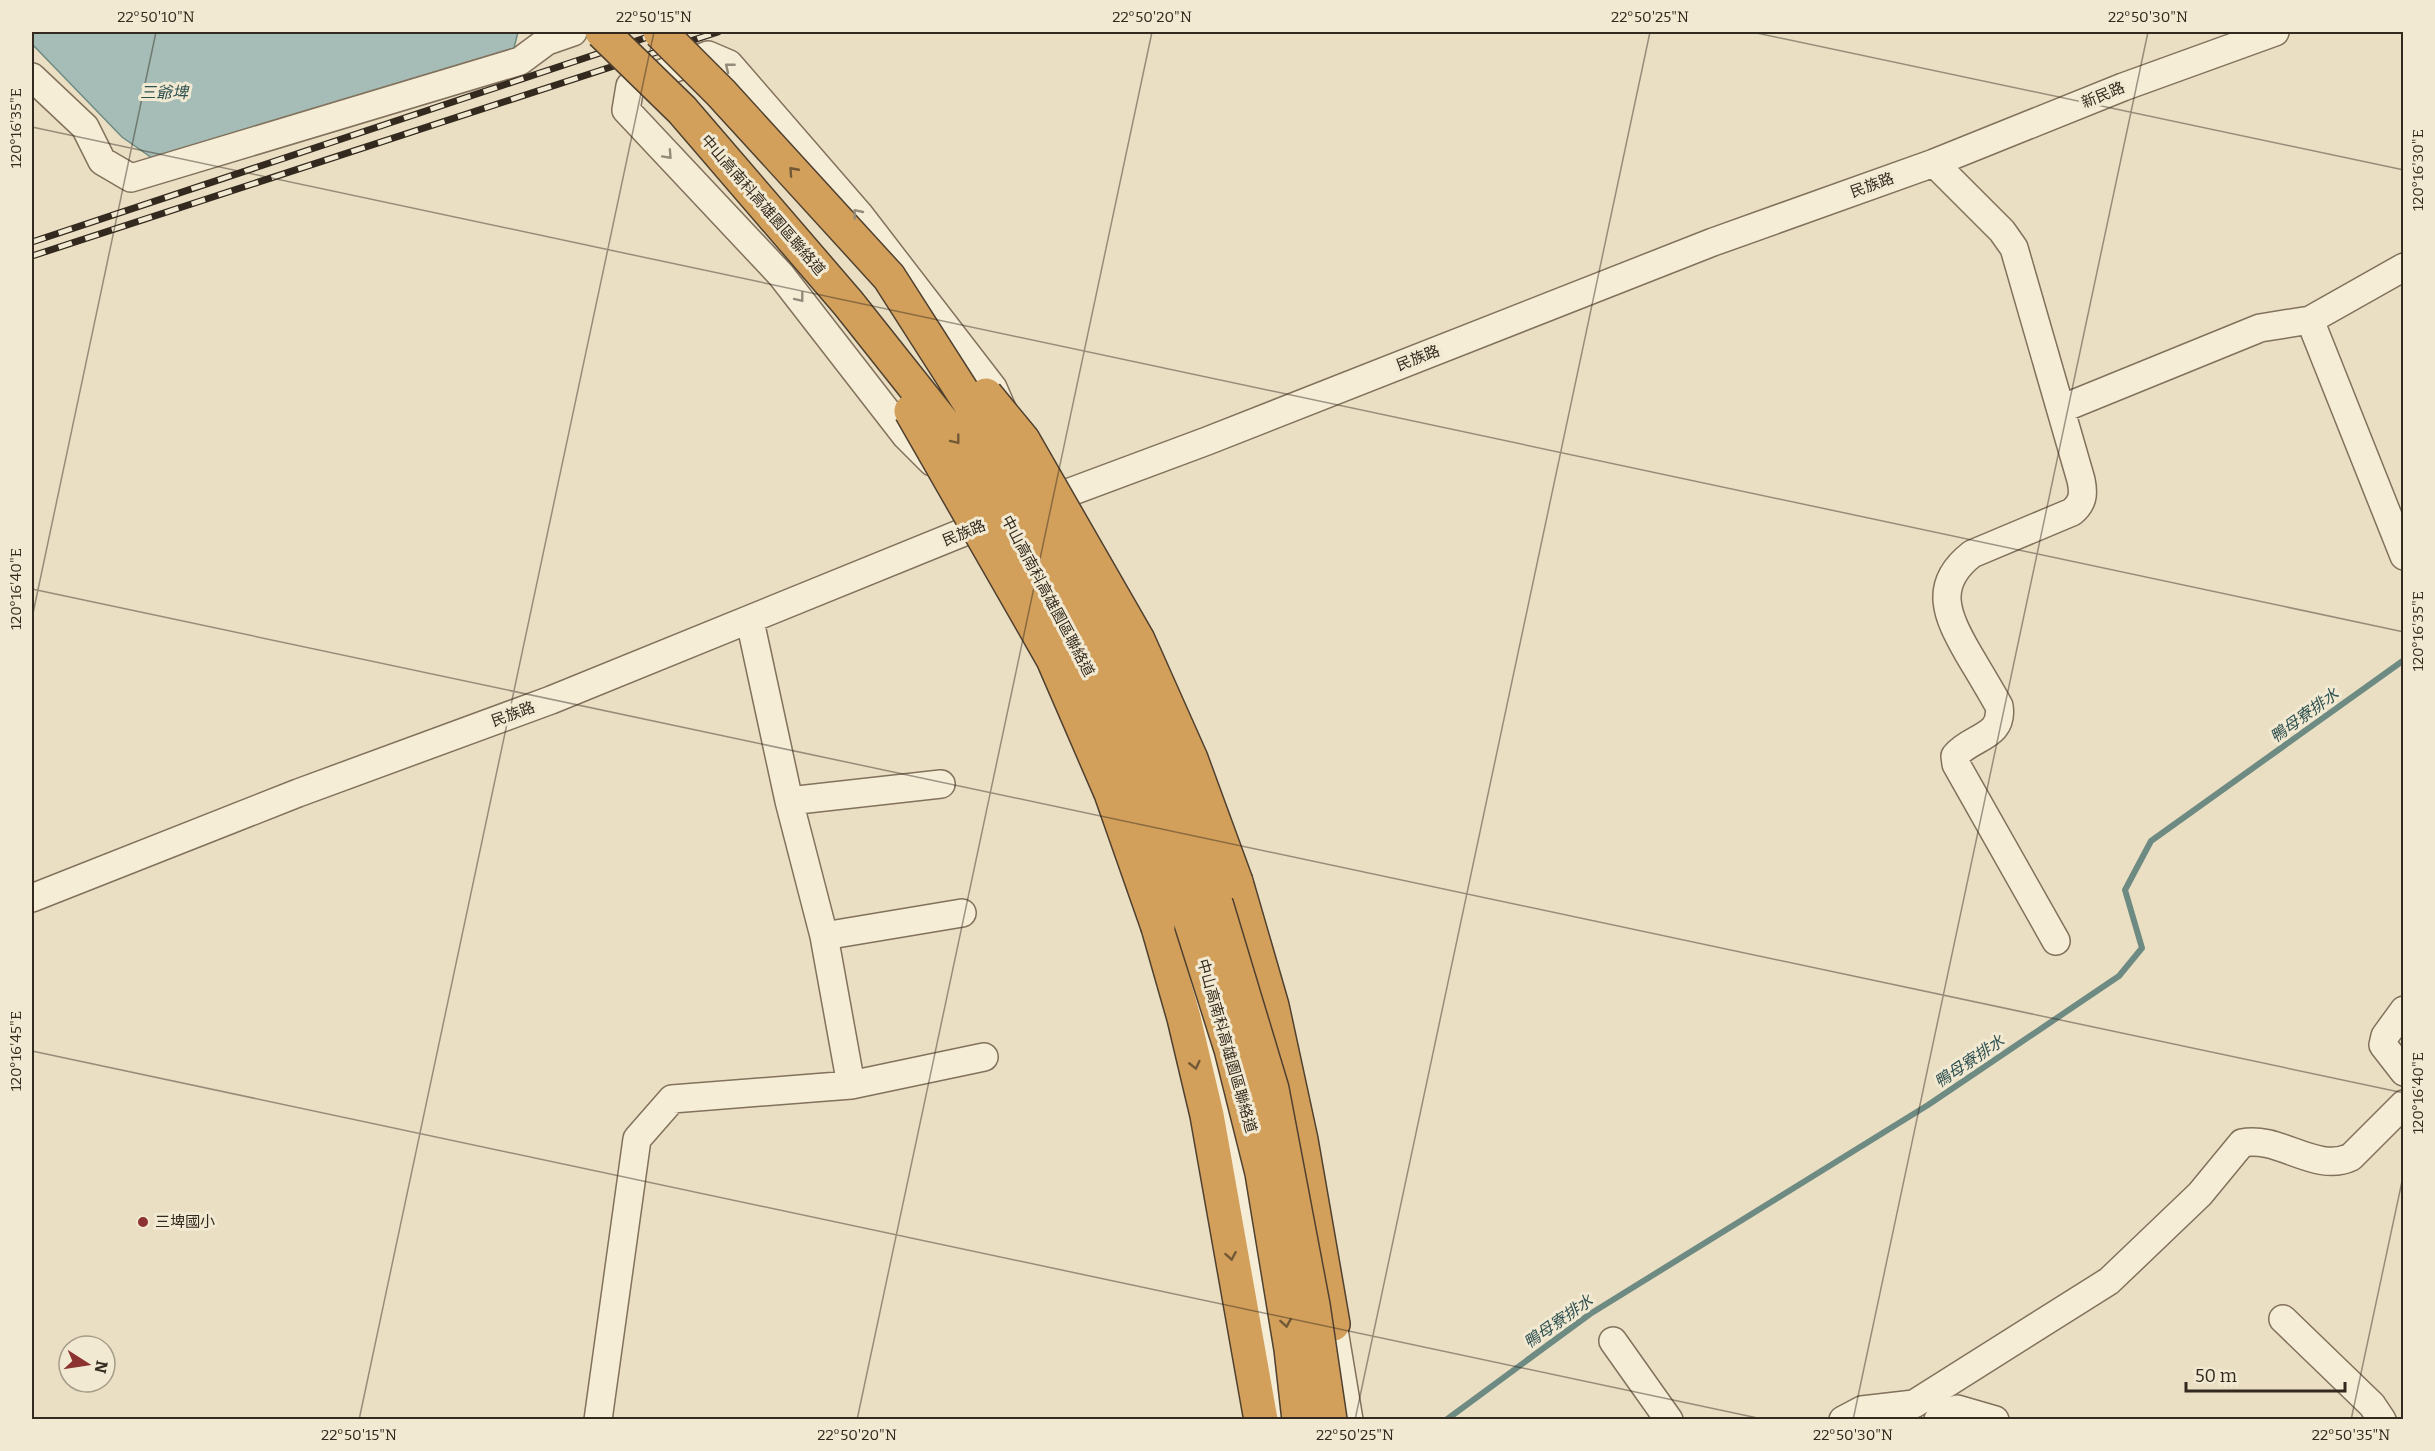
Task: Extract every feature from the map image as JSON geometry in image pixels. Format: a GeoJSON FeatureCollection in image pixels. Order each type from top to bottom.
{"type":"FeatureCollection","features":[{"type":"Feature","properties":{"kind":"highway","name":"中山高南科高雄園區聯絡道"},"geometry":{"type":"LineString","coordinates":[[602,32],[682,110],[848,303],[979,468],[1089,666],[1186,907],[1231,1049],[1262,1173],[1291,1348],[1299,1419]]}},
{"type":"Feature","properties":{"kind":"highway","name":"中山高南科高雄園區聯絡道"},"geometry":{"type":"LineString","coordinates":[[660,32],[721,93],[889,277],[1010,466],[1117,657],[1215,900],[1272,1089],[1313,1305],[1330,1419]]}},
{"type":"Feature","properties":{"kind":"highway"},"geometry":{"type":"LineString","coordinates":[[889,277],[1023,440],[1138,640],[1191,759],[1236,882],[1272,1006],[1301,1140],[1333,1324]]}},
{"type":"Feature","properties":{"kind":"highway"},"geometry":{"type":"LineString","coordinates":[[848,303],[962,496],[1053,659],[1112,793],[1158,927],[1184,1018],[1207,1115],[1261,1419]]}},
{"type":"Feature","properties":{"kind":"street"},"geometry":{"type":"LineString","coordinates":[[32,76],[85,126],[102,161],[131,178],[520,61],[542,36],[573,32]]}},
{"type":"Feature","properties":{"kind":"street","name":"新民路"},"geometry":{"type":"LineString","coordinates":[[1934,163],[2123,87],[2274,32]]}},
{"type":"Feature","properties":{"kind":"street"},"geometry":{"type":"LineString","coordinates":[[1280,1419],[1240,1169],[1218,1065],[1187,964],[1136,823],[1067,656],[991,521],[906,436],[781,274],[626,110],[630,86],[708,55],[729,64],[859,214],[993,388],[1045,501],[1142,689],[1215,869],[1264,1053],[1306,1240],[1333,1324],[1349,1419]]}},
{"type":"Feature","properties":{"kind":"street"},"geometry":{"type":"LineString","coordinates":[[1934,163],[2002,231],[2014,248],[2083,492],[2080,505],[2072,512],[1972,554],[1958,565],[1949,583],[1947,606],[1952,625],[1999,706],[2001,718],[1995,729],[1961,748],[1955,756],[1956,764],[2056,941]]}},
{"type":"Feature","properties":{"kind":"street","name":"民族路"},"geometry":{"type":"LineString","coordinates":[[32,898],[298,793],[551,700],[750,621],[991,521],[1207,441],[1713,242],[1934,163]]}},
{"type":"Feature","properties":{"kind":"street"},"geometry":{"type":"LineString","coordinates":[[2061,409],[2260,328],[2310,320],[2403,267]]}},
{"type":"Feature","properties":{"kind":"street"},"geometry":{"type":"LineString","coordinates":[[2310,320],[2403,556]]}},
{"type":"Feature","properties":{"kind":"street"},"geometry":{"type":"LineString","coordinates":[[750,621],[789,801],[824,936],[851,1085]]}},
{"type":"Feature","properties":{"kind":"street"},"geometry":{"type":"LineString","coordinates":[[789,801],[942,784]]}},
{"type":"Feature","properties":{"kind":"street"},"geometry":{"type":"LineString","coordinates":[[824,936],[962,914]]}},
{"type":"Feature","properties":{"kind":"street"},"geometry":{"type":"LineString","coordinates":[[2403,1010],[2385,1036],[2384,1045],[2403,1072]]}},
{"type":"Feature","properties":{"kind":"street"},"geometry":{"type":"LineString","coordinates":[[598,1419],[637,1139],[672,1100],[851,1085],[984,1057]]}},
{"type":"Feature","properties":{"kind":"street"},"geometry":{"type":"LineString","coordinates":[[1843,1419],[1862,1410],[1914,1404],[2109,1281],[2200,1194],[2242,1143],[2262,1141],[2328,1162],[2341,1162],[2350,1157],[2403,1104]]}},
{"type":"Feature","properties":{"kind":"street"},"geometry":{"type":"LineString","coordinates":[[2283,1319],[2373,1405],[2382,1419]]}},
{"type":"Feature","properties":{"kind":"street"},"geometry":{"type":"LineString","coordinates":[[1614,1341],[1668,1419]]}},
{"type":"Feature","properties":{"kind":"street"},"geometry":{"type":"LineString","coordinates":[[1938,1419],[1958,1409],[1995,1419]]}},
{"type":"Feature","properties":{"kind":"water","name":"三爺埤"},"geometry":{"type":"Polygon","coordinates":[[[32,32],[518,32],[514,48],[152,158],[122,137],[32,44],[32,32]]]}},
{"type":"Feature","properties":{"kind":"waterway","name":"鴨母寮排水"},"geometry":{"type":"LineString","coordinates":[[1446,1420],[1590,1314],[1928,1105],[2119,976],[2142,948],[2125,890],[2151,841],[2404,660]]}},
{"type":"Feature","properties":{"kind":"railway"},"geometry":{"type":"LineString","coordinates":[[32,242],[663,32]]}},
{"type":"Feature","properties":{"kind":"railway"},"geometry":{"type":"LineString","coordinates":[[32,256],[718,32]]}},
{"type":"Feature","properties":{"kind":"place","name":"三埤國小"},"geometry":{"type":"Point","coordinates":[143,1222]}}]}
